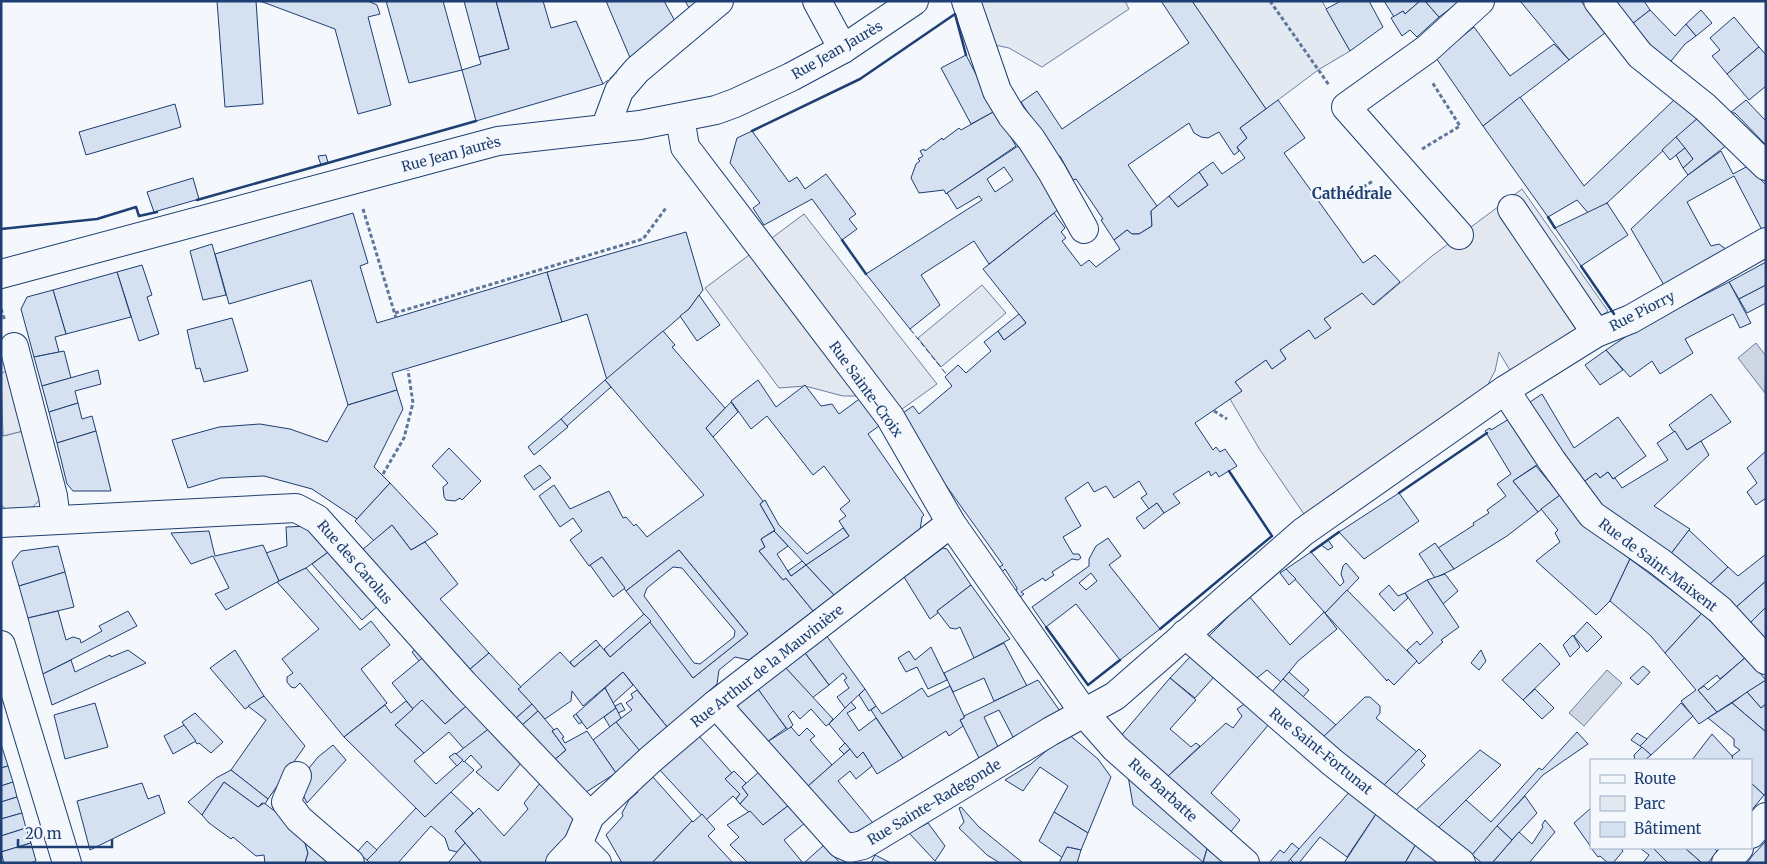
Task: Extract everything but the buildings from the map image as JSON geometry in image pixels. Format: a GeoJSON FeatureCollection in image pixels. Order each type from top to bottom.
{"type":"FeatureCollection","features":[{"type":"Feature","properties":{"kind":"street"},"geometry":{"type":"LineString","coordinates":[[605,129],[619,91],[637,70],[719,1]]}},
{"type":"Feature","properties":{"kind":"street"},"geometry":{"type":"LineString","coordinates":[[816,1],[843,49]]}},
{"type":"Feature","properties":{"kind":"street","name":"Rue Jean Jaurès"},"geometry":{"type":"LineString","coordinates":[[1,274],[498,141],[605,129],[680,118],[735,104],[843,49],[914,1]]}},
{"type":"Feature","properties":{"kind":"street"},"geometry":{"type":"LineString","coordinates":[[966,1],[997,90],[1012,116],[1031,139],[1052,172],[1084,229]]}},
{"type":"Feature","properties":{"kind":"street"},"geometry":{"type":"LineString","coordinates":[[1459,236],[1346,107],[1417,57],[1480,1]]}},
{"type":"Feature","properties":{"kind":"street"},"geometry":{"type":"LineString","coordinates":[[1598,1],[1640,55],[1705,107],[1766,166]]}},
{"type":"Feature","properties":{"kind":"street","name":"Rue Sainte-Croix"},"geometry":{"type":"LineString","coordinates":[[680,118],[685,147],[890,418],[951,523],[1085,714]]}},
{"type":"Feature","properties":{"kind":"street","name":"Rue Piorry"},"geometry":{"type":"LineString","coordinates":[[1512,209],[1596,333],[1631,318],[1766,242]]}},
{"type":"Feature","properties":{"kind":"street","name":"Rue Sainte-Radegonde"},"geometry":{"type":"LineString","coordinates":[[716,704],[841,844],[850,848],[863,845],[1052,731],[1115,696],[1303,532],[1505,390],[1596,333]]}},
{"type":"Feature","properties":{"kind":"street"},"geometry":{"type":"LineString","coordinates":[[14,347],[53,496],[56,520]]}},
{"type":"Feature","properties":{"kind":"street","name":"Rue de Saint-Maixent"},"geometry":{"type":"LineString","coordinates":[[1505,390],[1552,461],[1592,515],[1660,562],[1720,610],[1766,660]]}},
{"type":"Feature","properties":{"kind":"street","name":"Rue des Carolus"},"geometry":{"type":"LineString","coordinates":[[1,523],[296,508],[307,512],[317,519],[464,684],[590,816]]}},
{"type":"Feature","properties":{"kind":"street","name":"Rue Arthur de la Mauvinière"},"geometry":{"type":"LineString","coordinates":[[590,816],[650,760],[716,704],[951,523]]}},
{"type":"Feature","properties":{"kind":"street","name":"Rue Saint-Fortunat"},"geometry":{"type":"LineString","coordinates":[[1185,634],[1333,763],[1461,863]]}},
{"type":"Feature","properties":{"kind":"street"},"geometry":{"type":"LineString","coordinates":[[1,645],[67,863]]}},
{"type":"Feature","properties":{"kind":"street","name":"Rue Barbatte"},"geometry":{"type":"LineString","coordinates":[[1085,714],[1116,748],[1245,863]]}},
{"type":"Feature","properties":{"kind":"street"},"geometry":{"type":"LineString","coordinates":[[297,776],[286,802],[299,819],[350,863]]}},
{"type":"Feature","properties":{"kind":"street"},"geometry":{"type":"LineString","coordinates":[[590,816],[569,853],[597,863]]}},
{"type":"Feature","properties":{"kind":"street"},"geometry":{"type":"LineString","coordinates":[[1752,833],[1766,817]]}},
{"type":"Feature","properties":{"kind":"street"},"geometry":{"type":"LineString","coordinates":[[1726,863],[1738,849]]}},
{"type":"Feature","properties":{"kind":"path"},"geometry":{"type":"LineString","coordinates":[[1270,1],[1346,107]]}},
{"type":"Feature","properties":{"kind":"path"},"geometry":{"type":"LineString","coordinates":[[1352,194],[1460,126],[1417,57]]}},
{"type":"Feature","properties":{"kind":"path"},"geometry":{"type":"LineString","coordinates":[[347,182],[365,212],[396,316],[644,239],[666,208]]}},
{"type":"Feature","properties":{"kind":"path"},"geometry":{"type":"LineString","coordinates":[[383,474],[404,438],[413,403],[408,370]]}},
{"type":"Feature","properties":{"kind":"path"},"geometry":{"type":"LineString","coordinates":[[1214,411],[1227,419]]}},
{"type":"Feature","properties":{"kind":"green space"},"geometry":{"type":"Polygon","coordinates":[[[975,1],[1125,1],[1129,9],[1042,67],[1009,48],[990,44],[975,1]]]}},
{"type":"Feature","properties":{"kind":"green space"},"geometry":{"type":"Polygon","coordinates":[[[1192,1],[1322,1],[1350,51],[1318,70],[1266,109],[1192,1]]]}},
{"type":"Feature","properties":{"kind":"green space"},"geometry":{"type":"Polygon","coordinates":[[[1,430],[3,436],[27,430],[41,497],[30,509],[11,511],[5,509],[1,504],[1,430]]]}},
{"type":"Feature","properties":{"kind":"shaded area"},"geometry":{"type":"Polygon","coordinates":[[[1522,189],[1608,311],[1514,377],[1499,352],[1495,371],[1484,392],[1306,517],[1260,450],[1230,399],[1242,391],[1235,382],[1266,360],[1272,369],[1286,359],[1280,350],[1309,330],[1331,328],[1324,319],[1362,293],[1374,305],[1432,256],[1522,189]]]}},
{"type":"Feature","properties":{"kind":"shaded area"},"geometry":{"type":"Polygon","coordinates":[[[804,214],[937,384],[884,422],[863,396],[843,396],[805,386],[779,388],[705,288],[804,214]]]}},
{"type":"Feature","properties":{"kind":"shaded area"},"geometry":{"type":"Polygon","coordinates":[[[982,285],[1006,313],[941,367],[918,338],[982,285]]]}},
{"type":"Feature","properties":{"kind":"shaded area"},"geometry":{"type":"Polygon","coordinates":[[[1756,343],[1766,356],[1765,393],[1738,358],[1756,343]]]}},
{"type":"Feature","properties":{"kind":"shaded area"},"geometry":{"type":"Polygon","coordinates":[[[10,370],[27,430],[3,436],[1,373],[10,370]]]}},
{"type":"Feature","properties":{"kind":"shaded area"},"geometry":{"type":"Polygon","coordinates":[[[1607,670],[1622,683],[1584,726],[1569,713],[1607,670]]]}},
{"type":"Feature","properties":{"kind":"fence"},"geometry":{"type":"LineString","coordinates":[[603,84],[617,73]]}},
{"type":"Feature","properties":{"kind":"fence"},"geometry":{"type":"LineString","coordinates":[[910,329],[947,375]]}},
{"type":"Feature","properties":{"kind":"wall"},"geometry":{"type":"LineString","coordinates":[[752,131],[860,79],[955,14],[966,55]]}},
{"type":"Feature","properties":{"kind":"wall"},"geometry":{"type":"LineString","coordinates":[[197,200],[476,121]]}},
{"type":"Feature","properties":{"kind":"wall"},"geometry":{"type":"LineString","coordinates":[[1,229],[97,219],[136,207],[139,216],[157,212]]}},
{"type":"Feature","properties":{"kind":"wall"},"geometry":{"type":"LineString","coordinates":[[1548,217],[1555,228]]}},
{"type":"Feature","properties":{"kind":"wall"},"geometry":{"type":"LineString","coordinates":[[842,240],[866,274]]}},
{"type":"Feature","properties":{"kind":"wall"},"geometry":{"type":"LineString","coordinates":[[1581,266],[1614,314]]}},
{"type":"Feature","properties":{"kind":"wall"},"geometry":{"type":"LineString","coordinates":[[1399,493],[1487,433]]}},
{"type":"Feature","properties":{"kind":"wall"},"geometry":{"type":"LineString","coordinates":[[1160,629],[1272,536],[1229,471]]}},
{"type":"Feature","properties":{"kind":"wall"},"geometry":{"type":"LineString","coordinates":[[1311,552],[1339,532]]}},
{"type":"Feature","properties":{"kind":"wall"},"geometry":{"type":"LineString","coordinates":[[1046,627],[1088,685],[1120,660]]}},
{"type":"Feature","properties":{"kind":"district","name":"Cathédrale"},"geometry":{"type":"Point","coordinates":[1352,194]}}]}
